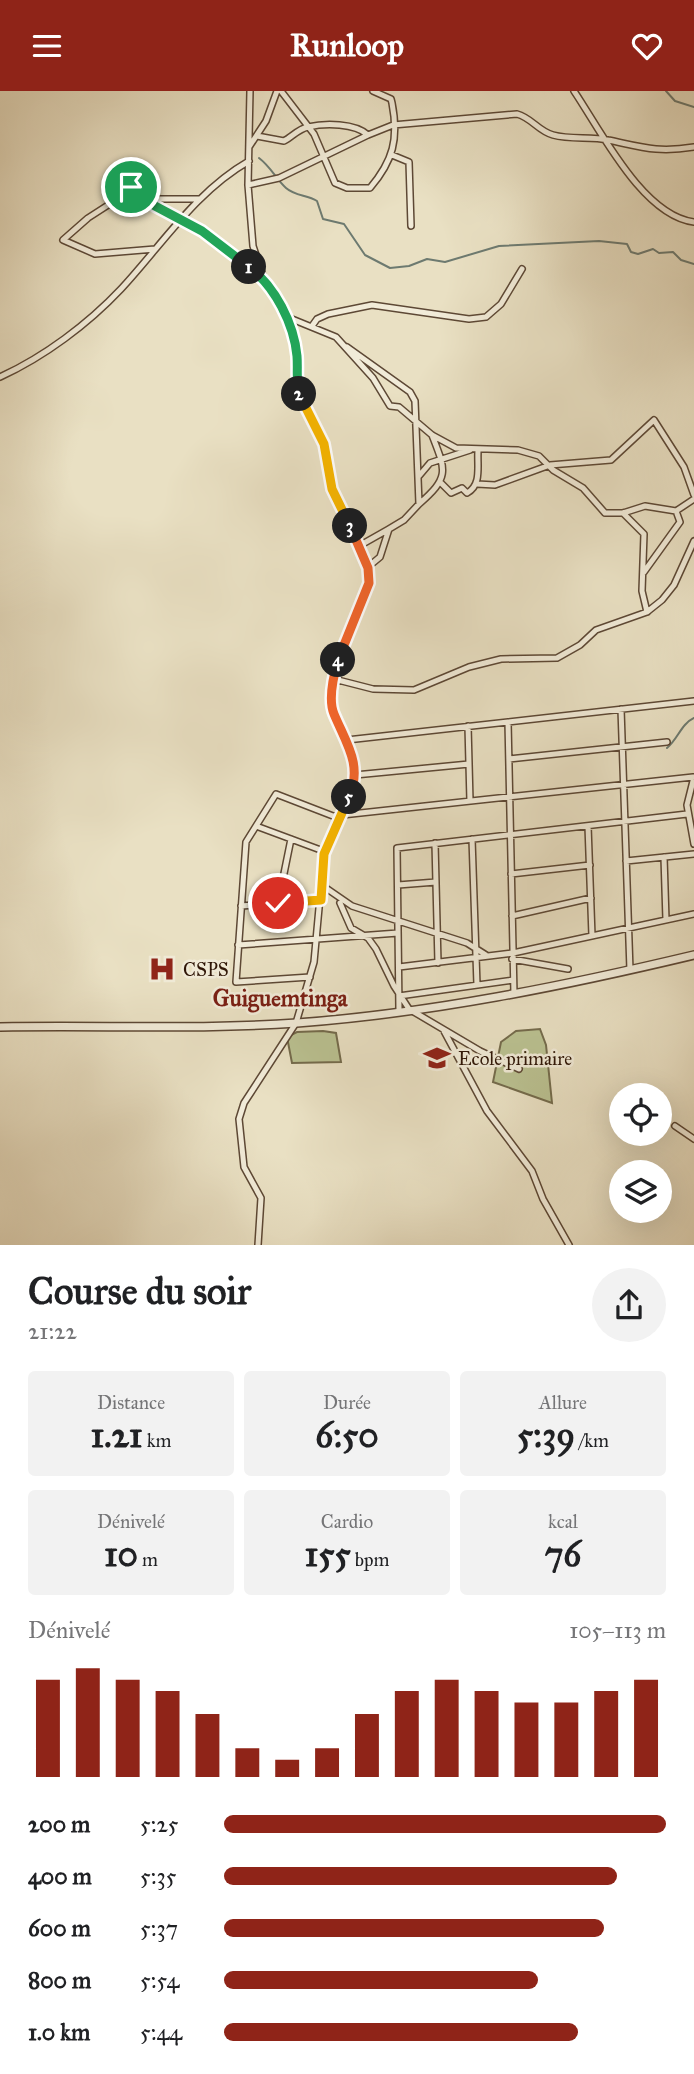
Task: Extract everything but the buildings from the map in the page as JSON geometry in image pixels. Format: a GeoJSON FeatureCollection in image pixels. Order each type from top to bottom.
{"type":"FeatureCollection","features":[{"type":"Feature","properties":{"kind":"street"},"geometry":{"type":"LineString","coordinates":[[250,91],[248,185],[253,246],[263,277],[287,317],[294,339],[301,400],[324,444],[332,489],[368,568],[368,588],[343,645],[334,679],[333,713],[347,740],[355,775],[326,852],[317,939],[310,977],[296,1023],[244,1103],[239,1119],[244,1167],[261,1198],[258,1244]]}},
{"type":"Feature","properties":{"kind":"street"},"geometry":{"type":"LineString","coordinates":[[249,147],[279,91],[317,140],[321,156],[339,186],[370,188],[392,155],[395,144],[391,99],[373,91]]}},
{"type":"Feature","properties":{"kind":"street"},"geometry":{"type":"LineString","coordinates":[[574,91],[651,202],[681,219],[694,222]]}},
{"type":"Feature","properties":{"kind":"street"},"geometry":{"type":"LineString","coordinates":[[248,185],[279,178],[321,156],[393,125],[517,114],[529,118],[535,127],[556,136],[606,139],[642,150],[691,148],[694,157]]}},
{"type":"Feature","properties":{"kind":"street"},"geometry":{"type":"LineString","coordinates":[[257,136],[284,141],[308,127],[353,127],[368,135]]}},
{"type":"Feature","properties":{"kind":"street"},"geometry":{"type":"LineString","coordinates":[[392,155],[409,162],[411,226]]}},
{"type":"Feature","properties":{"kind":"street"},"geometry":{"type":"LineString","coordinates":[[0,377],[49,348],[94,313],[120,290],[200,199],[249,161]]}},
{"type":"Feature","properties":{"kind":"street"},"geometry":{"type":"LineString","coordinates":[[155,249],[95,254],[64,240],[92,214],[119,198],[127,188],[135,188],[147,199],[202,231],[263,277]]}},
{"type":"Feature","properties":{"kind":"street"},"geometry":{"type":"LineString","coordinates":[[147,199],[200,199]]}},
{"type":"Feature","properties":{"kind":"street"},"geometry":{"type":"LineString","coordinates":[[312,326],[317,319],[328,314],[372,305],[469,319],[486,317],[501,304],[522,269]]}},
{"type":"Feature","properties":{"kind":"street"},"geometry":{"type":"LineString","coordinates":[[287,317],[332,334],[373,378],[390,406],[399,407],[432,435],[456,448],[526,451],[539,456],[550,465],[583,488],[602,512],[623,513],[645,506],[677,511],[694,497],[684,467],[654,420],[611,460],[550,465],[495,485],[477,484]]}},
{"type":"Feature","properties":{"kind":"street"},"geometry":{"type":"LineString","coordinates":[[341,343],[410,392],[415,401],[419,504]]}},
{"type":"Feature","properties":{"kind":"street"},"geometry":{"type":"LineString","coordinates":[[359,546],[404,520],[441,483],[442,458],[432,435]]}},
{"type":"Feature","properties":{"kind":"street"},"geometry":{"type":"LineString","coordinates":[[419,477],[430,463],[470,450]]}},
{"type":"Feature","properties":{"kind":"street"},"geometry":{"type":"LineString","coordinates":[[441,483],[454,493],[462,488],[469,492],[477,484],[478,451]]}},
{"type":"Feature","properties":{"kind":"street"},"geometry":{"type":"LineString","coordinates":[[644,572],[680,522],[677,511]]}},
{"type":"Feature","properties":{"kind":"street"},"geometry":{"type":"LineString","coordinates":[[623,513],[644,534],[642,591],[647,612]]}},
{"type":"Feature","properties":{"kind":"street"},"geometry":{"type":"LineString","coordinates":[[368,568],[380,557],[389,529]]}},
{"type":"Feature","properties":{"kind":"street"},"geometry":{"type":"LineString","coordinates":[[334,679],[373,689],[414,690],[469,667],[501,660],[557,658],[587,639],[596,629],[647,612],[674,585],[694,541]]}},
{"type":"Feature","properties":{"kind":"street"},"geometry":{"type":"LineString","coordinates":[[347,740],[693,703]]}},
{"type":"Feature","properties":{"kind":"street"},"geometry":{"type":"LineString","coordinates":[[621,709],[630,970]]}},
{"type":"Feature","properties":{"kind":"street"},"geometry":{"type":"LineString","coordinates":[[509,722],[514,993]]}},
{"type":"Feature","properties":{"kind":"street"},"geometry":{"type":"LineString","coordinates":[[468,726],[470,801]]}},
{"type":"Feature","properties":{"kind":"street"},"geometry":{"type":"LineString","coordinates":[[509,759],[667,741]]}},
{"type":"Feature","properties":{"kind":"street"},"geometry":{"type":"LineString","coordinates":[[355,775],[469,764]]}},
{"type":"Feature","properties":{"kind":"street"},"geometry":{"type":"LineString","coordinates":[[310,977],[236,982],[246,842],[276,794],[333,816],[694,777],[687,814],[694,844]]}},
{"type":"Feature","properties":{"kind":"street"},"geometry":{"type":"LineString","coordinates":[[399,1010],[397,848],[687,814]]}},
{"type":"Feature","properties":{"kind":"street"},"geometry":{"type":"LineString","coordinates":[[256,826],[326,852]]}},
{"type":"Feature","properties":{"kind":"street"},"geometry":{"type":"LineString","coordinates":[[588,826],[592,936]]}},
{"type":"Feature","properties":{"kind":"street"},"geometry":{"type":"LineString","coordinates":[[278,903],[291,839]]}},
{"type":"Feature","properties":{"kind":"street"},"geometry":{"type":"LineString","coordinates":[[472,839],[477,985]]}},
{"type":"Feature","properties":{"kind":"street"},"geometry":{"type":"LineString","coordinates":[[435,843],[438,963]]}},
{"type":"Feature","properties":{"kind":"street"},"geometry":{"type":"LineString","coordinates":[[626,861],[694,854]]}},
{"type":"Feature","properties":{"kind":"street"},"geometry":{"type":"LineString","coordinates":[[664,857],[666,920]]}},
{"type":"Feature","properties":{"kind":"street"},"geometry":{"type":"LineString","coordinates":[[511,874],[590,865]]}},
{"type":"Feature","properties":{"kind":"street"},"geometry":{"type":"LineString","coordinates":[[398,885],[436,882]]}},
{"type":"Feature","properties":{"kind":"street"},"geometry":{"type":"LineString","coordinates":[[323,886],[344,907],[351,928],[368,938],[376,949],[399,996],[409,1009],[480,1051],[519,1069]]}},
{"type":"Feature","properties":{"kind":"street"},"geometry":{"type":"LineString","coordinates":[[336,898],[352,906],[467,943],[476,955]]}},
{"type":"Feature","properties":{"kind":"street"},"geometry":{"type":"LineString","coordinates":[[512,916],[591,898]]}},
{"type":"Feature","properties":{"kind":"street"},"geometry":{"type":"LineString","coordinates":[[241,906],[321,900]]}},
{"type":"Feature","properties":{"kind":"street"},"geometry":{"type":"LineString","coordinates":[[513,957],[592,936],[694,914]]}},
{"type":"Feature","properties":{"kind":"street"},"geometry":{"type":"LineString","coordinates":[[239,945],[398,933]]}},
{"type":"Feature","properties":{"kind":"street"},"geometry":{"type":"LineString","coordinates":[[399,967],[476,955],[513,957],[568,969]]}},
{"type":"Feature","properties":{"kind":"street"},"geometry":{"type":"LineString","coordinates":[[0,1027],[296,1023],[514,993],[694,955]]}},
{"type":"Feature","properties":{"kind":"street"},"geometry":{"type":"LineString","coordinates":[[399,996],[513,980]]}},
{"type":"Feature","properties":{"kind":"street"},"geometry":{"type":"LineString","coordinates":[[441,1027],[487,1111],[532,1171],[543,1199],[569,1244]]}},
{"type":"Feature","properties":{"kind":"street"},"geometry":{"type":"LineString","coordinates":[[675,1126],[694,1139]]}},
{"type":"Feature","properties":{"kind":"green space"},"geometry":{"type":"Polygon","coordinates":[[[540,1029],[546,1045],[552,1103],[493,1082],[501,1042],[516,1031],[540,1029]]]}},
{"type":"Feature","properties":{"kind":"green space"},"geometry":{"type":"Polygon","coordinates":[[[297,1032],[336,1033],[341,1062],[292,1063],[287,1037],[297,1032]]]}},
{"type":"Feature","properties":{"kind":"waterway"},"geometry":{"type":"LineString","coordinates":[[666,91],[675,101],[694,107]]}},
{"type":"Feature","properties":{"kind":"waterway"},"geometry":{"type":"LineString","coordinates":[[259,158],[290,191],[317,201],[323,219],[344,224],[365,255],[390,268],[409,266],[427,259],[445,262],[499,246],[599,241],[627,244],[631,252],[638,254],[653,249],[659,253],[673,252],[681,260],[694,264]]}},
{"type":"Feature","properties":{"kind":"waterway"},"geometry":{"type":"LineString","coordinates":[[667,748],[694,718]]}},
{"type":"Feature","properties":{"kind":"place","name":"CSPS"},"geometry":{"type":"Point","coordinates":[162,969]}},
{"type":"Feature","properties":{"kind":"place","name":"Ecole primaire"},"geometry":{"type":"Point","coordinates":[437,1058]}},
{"type":"Feature","properties":{"kind":"district","name":"Guiguemtinga"},"geometry":{"type":"Point","coordinates":[280,998]}},
{"type":"Feature","properties":{"kind":"route"},"geometry":{"type":"LineString","coordinates":[[131,187],[140,191],[155,206],[202,231],[263,277],[293,331],[298,360],[296,377],[301,400],[324,444],[332,489],[368,568],[368,588],[340,653],[335,670],[333,695],[333,713],[349,745],[356,773],[355,782],[324,854],[321,900],[278,903]]}}]}
